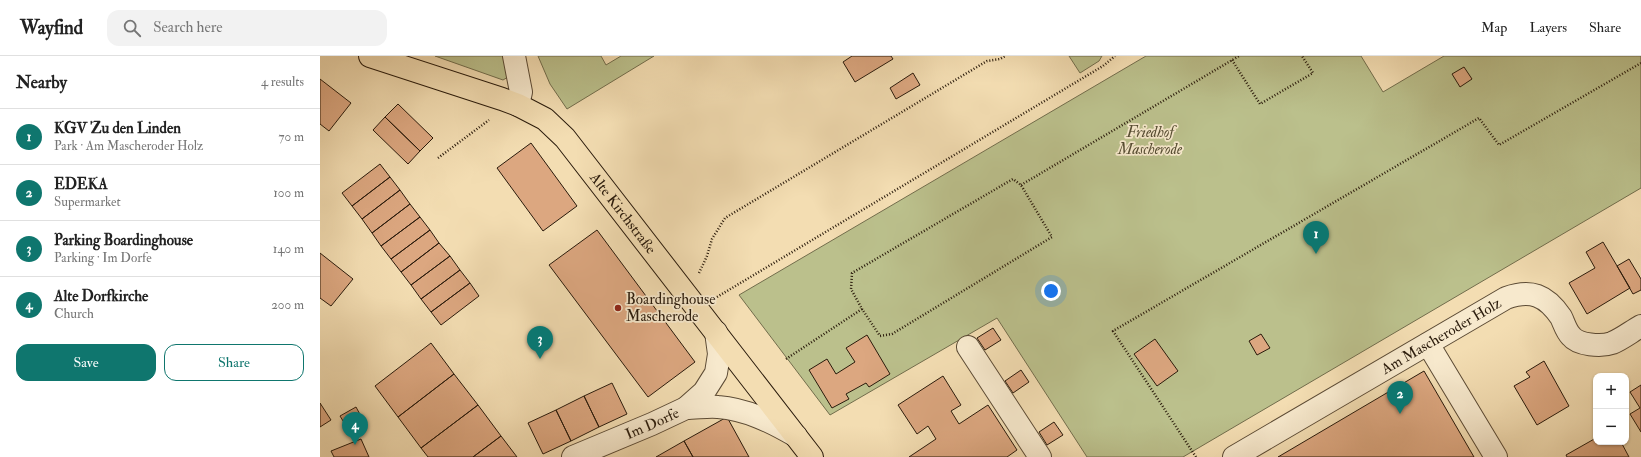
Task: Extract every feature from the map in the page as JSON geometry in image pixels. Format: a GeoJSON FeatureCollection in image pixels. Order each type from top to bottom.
{"type":"FeatureCollection","features":[{"type":"Feature","properties":{"kind":"main road","name":"Alte Kirchstraße"},"geometry":{"type":"LineString","coordinates":[[370,56],[510,102],[545,119],[565,138],[812,457]]}},
{"type":"Feature","properties":{"kind":"street"},"geometry":{"type":"LineString","coordinates":[[510,102],[520,92],[514,56]]}},
{"type":"Feature","properties":{"kind":"street","name":"Am Mascheroder Holz"},"geometry":{"type":"LineString","coordinates":[[1234,457],[1506,298],[1519,293],[1535,294],[1550,304],[1561,318],[1571,337],[1589,345],[1611,344],[1641,326]]}},
{"type":"Feature","properties":{"kind":"street","name":"Im Dorfe"},"geometry":{"type":"LineString","coordinates":[[573,457],[686,408],[704,392],[716,373],[719,354],[716,332]]}},
{"type":"Feature","properties":{"kind":"street"},"geometry":{"type":"LineString","coordinates":[[1428,344],[1496,457]]}},
{"type":"Feature","properties":{"kind":"street"},"geometry":{"type":"LineString","coordinates":[[968,347],[1040,457]]}},
{"type":"Feature","properties":{"kind":"street","name":"Im Dorfe"},"geometry":{"type":"LineString","coordinates":[[686,408],[716,406],[738,410],[770,422],[796,436]]}},
{"type":"Feature","properties":{"kind":"path"},"geometry":{"type":"LineString","coordinates":[[683,289],[701,271],[712,239],[725,218],[987,61],[1000,59],[1005,56]]}},
{"type":"Feature","properties":{"kind":"path"},"geometry":{"type":"LineString","coordinates":[[698,308],[1103,66],[1115,56]]}},
{"type":"Feature","properties":{"kind":"path"},"geometry":{"type":"LineString","coordinates":[[1021,185],[1239,56]]}},
{"type":"Feature","properties":{"kind":"path"},"geometry":{"type":"LineString","coordinates":[[1232,60],[1260,104],[1312,73],[1302,56]]}},
{"type":"Feature","properties":{"kind":"path"},"geometry":{"type":"LineString","coordinates":[[1196,457],[1113,331],[1479,118],[1499,145],[1641,63]]}},
{"type":"Feature","properties":{"kind":"path"},"geometry":{"type":"LineString","coordinates":[[438,158],[492,118],[510,102]]}},
{"type":"Feature","properties":{"kind":"path"},"geometry":{"type":"LineString","coordinates":[[1013,179],[1021,185],[1052,237],[892,334],[880,336],[862,309],[852,289],[852,273],[1013,179]]}},
{"type":"Feature","properties":{"kind":"path"},"geometry":{"type":"LineString","coordinates":[[786,359],[862,309]]}},
{"type":"Feature","properties":{"kind":"green space"},"geometry":{"type":"Polygon","coordinates":[[[435,56],[504,56],[508,77],[503,80],[435,56]]]}},
{"type":"Feature","properties":{"kind":"green space"},"geometry":{"type":"Polygon","coordinates":[[[538,56],[601,56],[606,65],[621,56],[654,56],[567,109],[550,84],[538,56]]]}},
{"type":"Feature","properties":{"kind":"green space"},"geometry":{"type":"Polygon","coordinates":[[[1069,56],[1102,56],[1099,61],[1080,73],[1069,56]]]}},
{"type":"Feature","properties":{"kind":"green space","name":"Friedhof Mascherode"},"geometry":{"type":"Polygon","coordinates":[[[1146,56],[1361,56],[1383,92],[1444,56],[1641,56],[1641,188],[1183,457],[1087,457],[997,318],[830,415],[739,295],[1146,56]]]}},
{"type":"Feature","properties":{"kind":"building"},"geometry":{"type":"Polygon","coordinates":[[[852,56],[891,56],[893,59],[855,82],[843,62],[852,56]]]}},
{"type":"Feature","properties":{"kind":"building"},"geometry":{"type":"Polygon","coordinates":[[[1464,67],[1472,79],[1460,87],[1452,74],[1464,67]]]}},
{"type":"Feature","properties":{"kind":"building"},"geometry":{"type":"Polygon","coordinates":[[[913,73],[920,85],[896,99],[890,88],[913,73]]]}},
{"type":"Feature","properties":{"kind":"building"},"geometry":{"type":"Polygon","coordinates":[[[320,79],[351,103],[329,131],[320,124],[320,79]]]}},
{"type":"Feature","properties":{"kind":"building"},"geometry":{"type":"Polygon","coordinates":[[[398,104],[433,138],[420,151],[385,117],[398,104]]]}},
{"type":"Feature","properties":{"kind":"building"},"geometry":{"type":"Polygon","coordinates":[[[385,117],[420,151],[408,164],[373,130],[385,117]]]}},
{"type":"Feature","properties":{"kind":"building"},"geometry":{"type":"Polygon","coordinates":[[[531,143],[577,206],[543,231],[497,168],[531,143]]]}},
{"type":"Feature","properties":{"kind":"building"},"geometry":{"type":"Polygon","coordinates":[[[380,164],[390,177],[352,206],[342,193],[380,164]]]}},
{"type":"Feature","properties":{"kind":"building"},"geometry":{"type":"Polygon","coordinates":[[[390,177],[400,190],[362,219],[352,206],[390,177]]]}},
{"type":"Feature","properties":{"kind":"building"},"geometry":{"type":"Polygon","coordinates":[[[400,190],[410,204],[372,233],[362,219],[400,190]]]}},
{"type":"Feature","properties":{"kind":"building"},"geometry":{"type":"Polygon","coordinates":[[[410,204],[420,217],[381,246],[372,233],[410,204]]]}},
{"type":"Feature","properties":{"kind":"building"},"geometry":{"type":"Polygon","coordinates":[[[420,217],[430,230],[391,259],[381,246],[420,217]]]}},
{"type":"Feature","properties":{"kind":"building"},"geometry":{"type":"Polygon","coordinates":[[[430,230],[439,243],[401,272],[391,259],[430,230]]]}},
{"type":"Feature","properties":{"kind":"building","name":"Boardinghouse Mascherode"},"geometry":{"type":"Polygon","coordinates":[[[597,230],[695,362],[648,397],[549,265],[597,230]]]}},
{"type":"Feature","properties":{"kind":"building"},"geometry":{"type":"Polygon","coordinates":[[[1603,242],[1630,288],[1587,314],[1569,283],[1595,268],[1586,252],[1603,242]]]}},
{"type":"Feature","properties":{"kind":"building"},"geometry":{"type":"Polygon","coordinates":[[[439,243],[450,256],[411,285],[401,272],[439,243]]]}},
{"type":"Feature","properties":{"kind":"building"},"geometry":{"type":"Polygon","coordinates":[[[320,253],[353,279],[331,306],[320,298],[320,253]]]}},
{"type":"Feature","properties":{"kind":"building"},"geometry":{"type":"Polygon","coordinates":[[[450,256],[460,270],[421,299],[411,285],[450,256]]]}},
{"type":"Feature","properties":{"kind":"building"},"geometry":{"type":"Polygon","coordinates":[[[1629,259],[1641,279],[1641,290],[1633,294],[1617,266],[1629,259]]]}},
{"type":"Feature","properties":{"kind":"building"},"geometry":{"type":"Polygon","coordinates":[[[460,270],[470,283],[431,312],[421,299],[460,270]]]}},
{"type":"Feature","properties":{"kind":"building"},"geometry":{"type":"Polygon","coordinates":[[[470,283],[479,296],[441,325],[431,312],[470,283]]]}},
{"type":"Feature","properties":{"kind":"building"},"geometry":{"type":"Polygon","coordinates":[[[993,328],[1001,340],[985,350],[977,338],[993,328]]]}},
{"type":"Feature","properties":{"kind":"building"},"geometry":{"type":"Polygon","coordinates":[[[1261,334],[1270,348],[1257,355],[1249,341],[1261,334]]]}},
{"type":"Feature","properties":{"kind":"building"},"geometry":{"type":"Polygon","coordinates":[[[867,335],[890,374],[869,387],[866,383],[846,394],[849,399],[832,408],[809,370],[827,359],[836,374],[855,362],[846,348],[867,335]]]}},
{"type":"Feature","properties":{"kind":"building"},"geometry":{"type":"Polygon","coordinates":[[[1155,339],[1178,371],[1157,386],[1134,354],[1155,339]]]}},
{"type":"Feature","properties":{"kind":"building"},"geometry":{"type":"Polygon","coordinates":[[[431,343],[454,374],[398,417],[375,386],[431,343]]]}},
{"type":"Feature","properties":{"kind":"building"},"geometry":{"type":"Polygon","coordinates":[[[1544,361],[1569,406],[1537,425],[1514,386],[1530,377],[1526,372],[1544,361]]]}},
{"type":"Feature","properties":{"kind":"building"},"geometry":{"type":"Polygon","coordinates":[[[1021,370],[1029,382],[1013,393],[1005,381],[1021,370]]]}},
{"type":"Feature","properties":{"kind":"building"},"geometry":{"type":"Polygon","coordinates":[[[1424,371],[1474,457],[1278,457],[1424,371]]]}},
{"type":"Feature","properties":{"kind":"building"},"geometry":{"type":"Polygon","coordinates":[[[454,374],[478,405],[421,448],[398,417],[454,374]]]}},
{"type":"Feature","properties":{"kind":"building"},"geometry":{"type":"Polygon","coordinates":[[[943,376],[961,405],[951,411],[959,424],[988,405],[1017,450],[1007,457],[909,457],[936,439],[928,426],[917,434],[898,405],[943,376]]]}},
{"type":"Feature","properties":{"kind":"building"},"geometry":{"type":"Polygon","coordinates":[[[612,383],[627,414],[599,427],[584,396],[612,383]]]}},
{"type":"Feature","properties":{"kind":"building"},"geometry":{"type":"Polygon","coordinates":[[[1641,385],[1641,432],[1630,414],[1640,408],[1630,392],[1641,385]]]}},
{"type":"Feature","properties":{"kind":"building"},"geometry":{"type":"Polygon","coordinates":[[[584,396],[599,427],[571,441],[556,410],[584,396]]]}},
{"type":"Feature","properties":{"kind":"building"},"geometry":{"type":"Polygon","coordinates":[[[320,403],[331,420],[320,427],[320,403]]]}},
{"type":"Feature","properties":{"kind":"building"},"geometry":{"type":"Polygon","coordinates":[[[478,405],[501,436],[473,457],[428,457],[421,448],[478,405]]]}},
{"type":"Feature","properties":{"kind":"building"},"geometry":{"type":"Polygon","coordinates":[[[356,407],[363,420],[348,429],[340,416],[356,407]]]}},
{"type":"Feature","properties":{"kind":"building"},"geometry":{"type":"Polygon","coordinates":[[[556,410],[571,441],[543,454],[528,423],[556,410]]]}},
{"type":"Feature","properties":{"kind":"building"},"geometry":{"type":"Polygon","coordinates":[[[727,417],[749,457],[693,457],[684,441],[727,417]]]}},
{"type":"Feature","properties":{"kind":"building"},"geometry":{"type":"Polygon","coordinates":[[[1054,422],[1063,435],[1047,445],[1039,432],[1054,422]]]}},
{"type":"Feature","properties":{"kind":"building"},"geometry":{"type":"Polygon","coordinates":[[[501,436],[517,457],[473,457],[501,436]]]}},
{"type":"Feature","properties":{"kind":"building"},"geometry":{"type":"Polygon","coordinates":[[[361,439],[369,457],[334,457],[331,451],[361,439]]]}},
{"type":"Feature","properties":{"kind":"building"},"geometry":{"type":"Polygon","coordinates":[[[1593,440],[1593,445],[1623,445],[1629,457],[1567,457],[1566,455],[1593,440]]]}},
{"type":"Feature","properties":{"kind":"building"},"geometry":{"type":"Polygon","coordinates":[[[684,441],[693,457],[656,457],[684,441]]]}},
{"type":"Feature","properties":{"kind":"place","name":"KGV Zu den Linden"},"geometry":{"type":"Point","coordinates":[1316,254]}},
{"type":"Feature","properties":{"kind":"place","name":"Boardinghouse Mascherode"},"geometry":{"type":"Point","coordinates":[618,308]}},
{"type":"Feature","properties":{"kind":"place","name":"Parking Boardinghouse"},"geometry":{"type":"Point","coordinates":[540,359]}},
{"type":"Feature","properties":{"kind":"place","name":"EDEKA"},"geometry":{"type":"Point","coordinates":[1400,414]}},
{"type":"Feature","properties":{"kind":"place","name":"Alte Dorfkirche"},"geometry":{"type":"Point","coordinates":[355,445]}}]}
